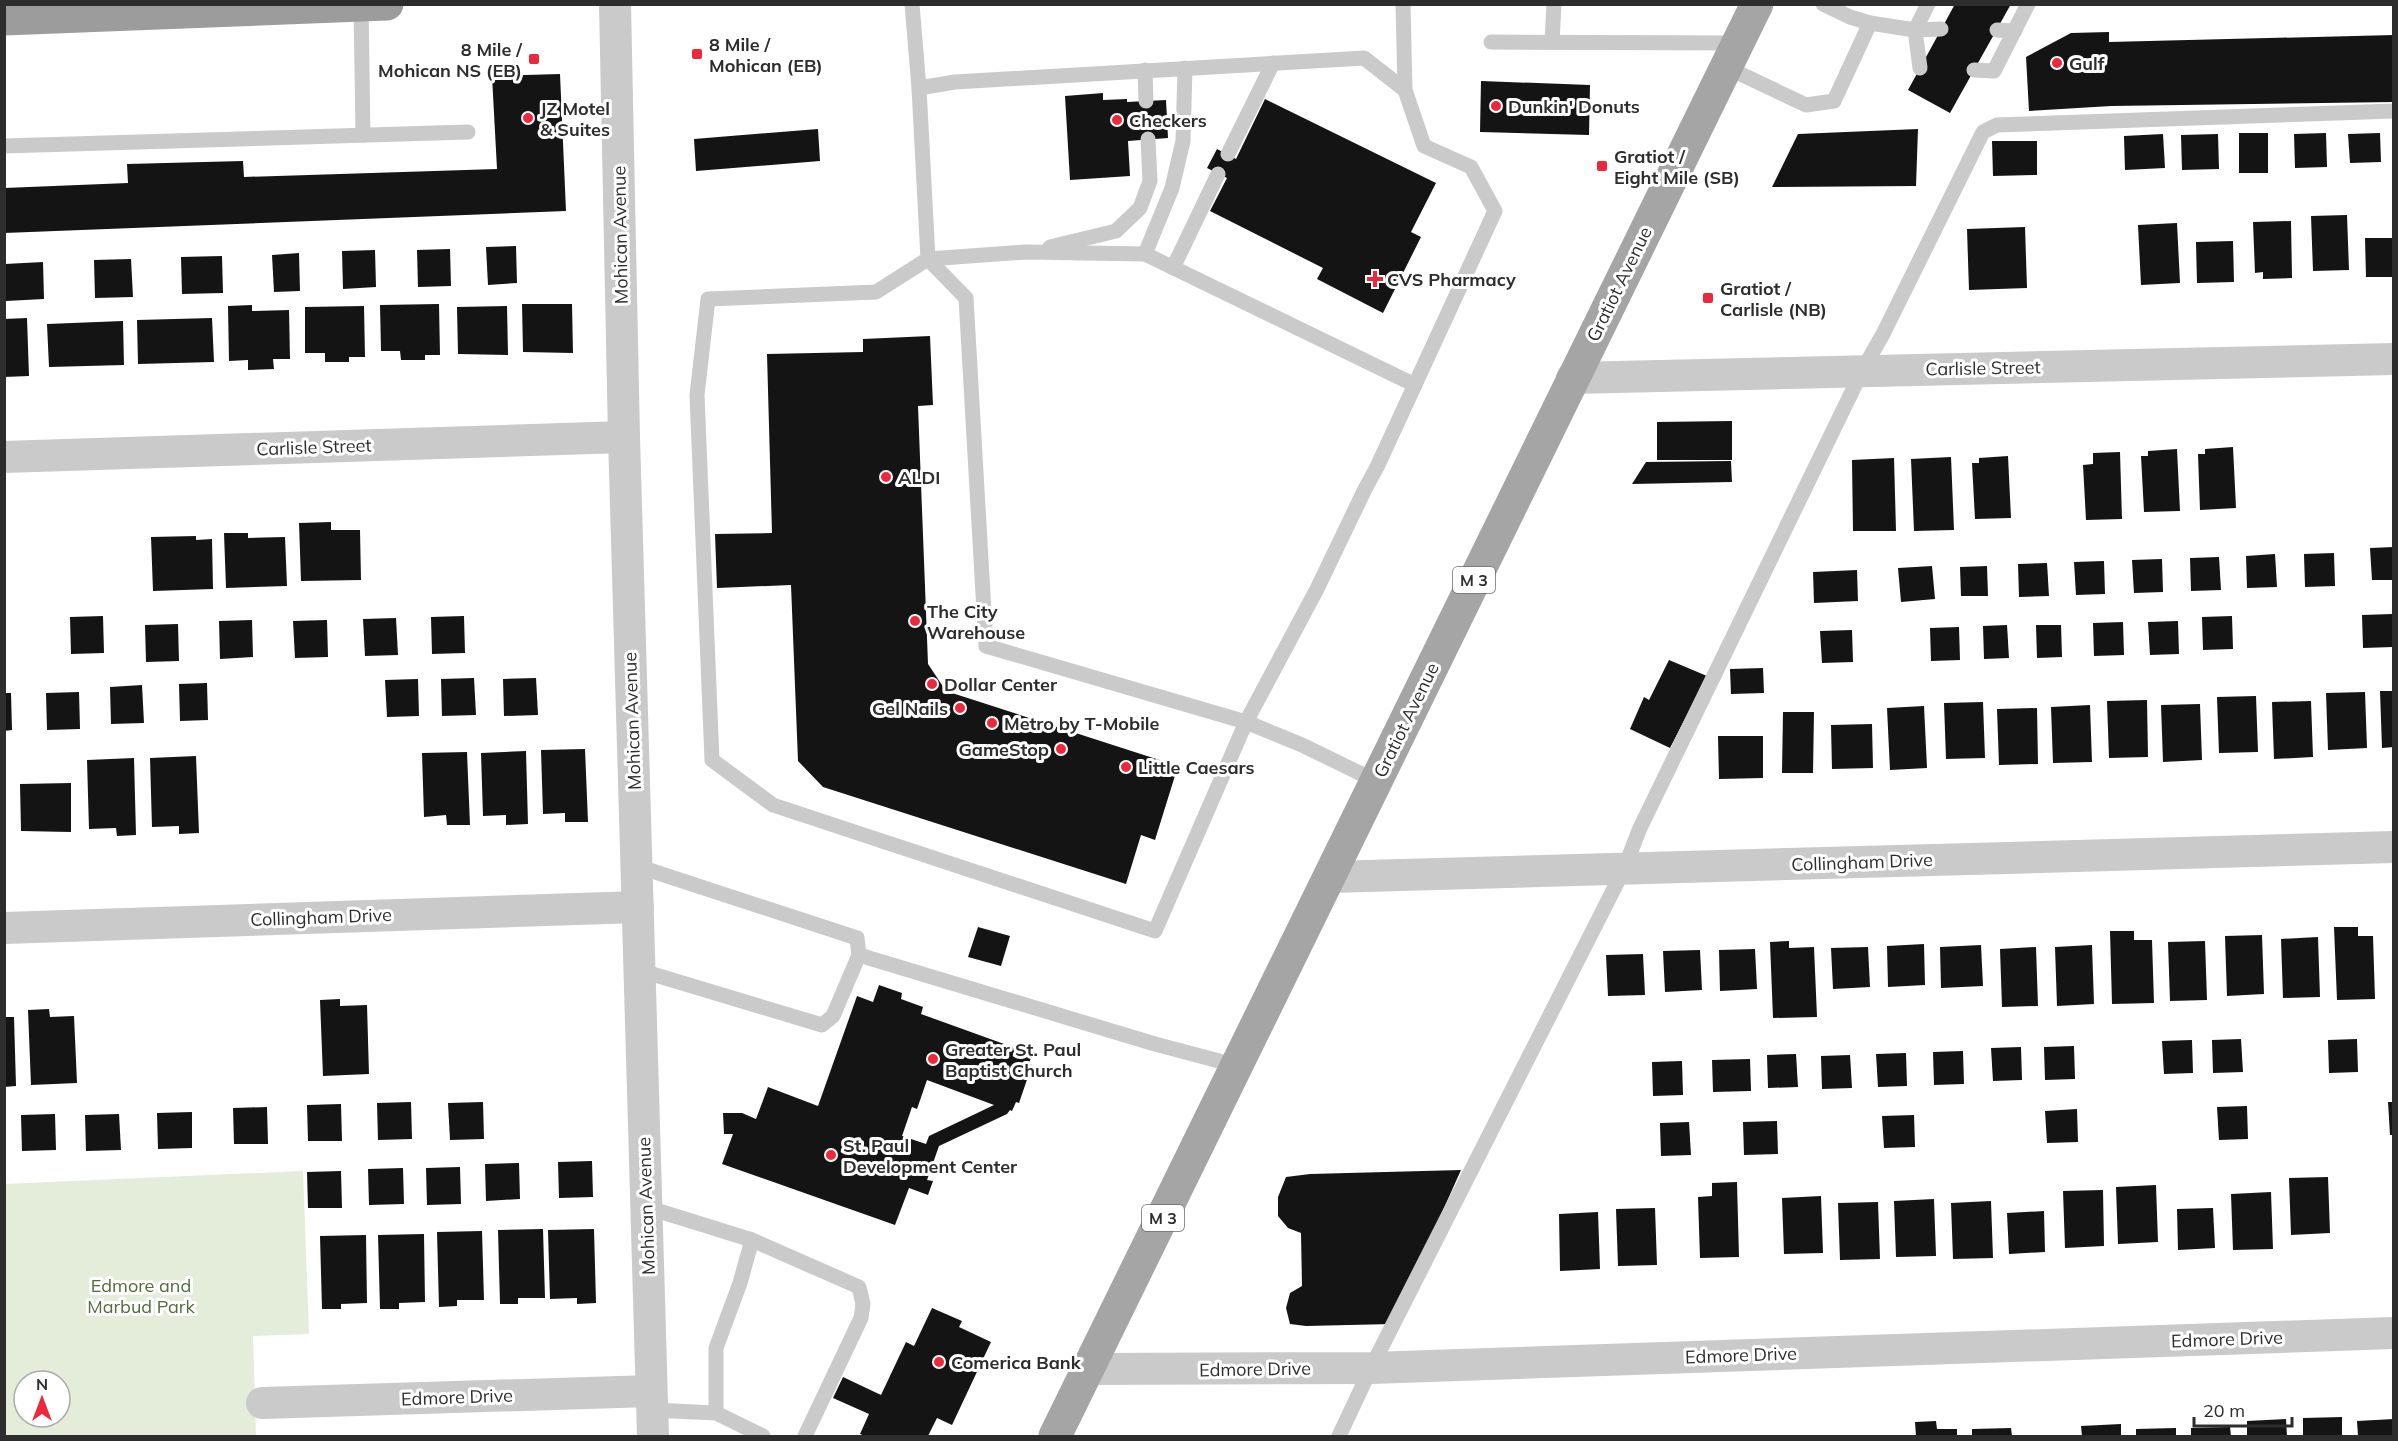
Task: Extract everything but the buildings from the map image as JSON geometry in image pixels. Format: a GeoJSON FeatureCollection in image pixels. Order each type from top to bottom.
{"type":"FeatureCollection","features":[{"type":"Feature","properties":{"kind":"highway"},"geometry":{"type":"LineString","coordinates":[[4,20],[271,7],[374,5]]}},
{"type":"Feature","properties":{"kind":"main road","name":"Gratiot Avenue"},"geometry":{"type":"LineString","coordinates":[[1055,1437],[1757,4]]}},
{"type":"Feature","properties":{"kind":"street","name":"Mohican Avenue"},"geometry":{"type":"LineString","coordinates":[[615,4],[624,437],[652,1413]]}},
{"type":"Feature","properties":{"kind":"street","name":"Carlisle Street"},"geometry":{"type":"LineString","coordinates":[[1572,378],[2394,359]]}},
{"type":"Feature","properties":{"kind":"street","name":"Carlisle Street"},"geometry":{"type":"LineString","coordinates":[[4,457],[624,437]]}},
{"type":"Feature","properties":{"kind":"street","name":"Collingham Drive"},"geometry":{"type":"LineString","coordinates":[[1330,878],[2394,847]]}},
{"type":"Feature","properties":{"kind":"street","name":"Collingham Drive"},"geometry":{"type":"LineString","coordinates":[[4,928],[638,907]]}},
{"type":"Feature","properties":{"kind":"street","name":"Edmore Drive"},"geometry":{"type":"LineString","coordinates":[[1089,1369],[1371,1368],[2394,1333]]}},
{"type":"Feature","properties":{"kind":"street","name":"Edmore Drive"},"geometry":{"type":"LineString","coordinates":[[262,1403],[652,1413]]}},
{"type":"Feature","properties":{"kind":"lane"},"geometry":{"type":"LineString","coordinates":[[912,4],[928,259],[966,298],[986,646],[1246,722],[1302,745],[1376,782]]}},
{"type":"Feature","properties":{"kind":"lane"},"geometry":{"type":"LineString","coordinates":[[1403,4],[1405,90],[1424,146],[1471,167],[1494,211],[1415,385],[1317,590],[1246,722],[1155,931],[773,805],[712,760],[697,395],[708,299],[876,292],[928,259],[1026,252],[1145,254],[1415,385]]}},
{"type":"Feature","properties":{"kind":"lane"},"geometry":{"type":"LineString","coordinates":[[1552,42],[1554,4]]}},
{"type":"Feature","properties":{"kind":"lane"},"geometry":{"type":"LineString","coordinates":[[1823,4],[1850,17],[1870,23],[1915,30],[1941,29]]}},
{"type":"Feature","properties":{"kind":"lane"},"geometry":{"type":"LineString","coordinates":[[1920,68],[1915,30],[1928,4]]}},
{"type":"Feature","properties":{"kind":"lane"},"geometry":{"type":"LineString","coordinates":[[1974,70],[1994,71],[2028,4]]}},
{"type":"Feature","properties":{"kind":"lane"},"geometry":{"type":"LineString","coordinates":[[363,135],[374,5]]}},
{"type":"Feature","properties":{"kind":"lane"},"geometry":{"type":"LineString","coordinates":[[1491,42],[1552,42],[1731,55],[1806,105],[1834,101],[1870,23]]}},
{"type":"Feature","properties":{"kind":"lane"},"geometry":{"type":"LineString","coordinates":[[1997,30],[2015,31]]}},
{"type":"Feature","properties":{"kind":"lane"},"geometry":{"type":"LineString","coordinates":[[919,88],[954,82],[1364,58],[1405,90]]}},
{"type":"Feature","properties":{"kind":"lane"},"geometry":{"type":"LineString","coordinates":[[1228,154],[1273,63]]}},
{"type":"Feature","properties":{"kind":"lane"},"geometry":{"type":"LineString","coordinates":[[1145,254],[1172,188],[1183,141],[1185,68]]}},
{"type":"Feature","properties":{"kind":"lane"},"geometry":{"type":"LineString","coordinates":[[1145,70],[1146,101]]}},
{"type":"Feature","properties":{"kind":"lane"},"geometry":{"type":"LineString","coordinates":[[1339,1437],[1371,1368],[1624,869],[1640,828],[1862,371],[1883,334],[1983,132],[1997,125],[2394,111]]}},
{"type":"Feature","properties":{"kind":"lane"},"geometry":{"type":"LineString","coordinates":[[4,146],[468,132]]}},
{"type":"Feature","properties":{"kind":"lane"},"geometry":{"type":"LineString","coordinates":[[1026,252],[1116,231],[1140,208],[1150,181],[1148,139]]}},
{"type":"Feature","properties":{"kind":"lane"},"geometry":{"type":"LineString","coordinates":[[1173,268],[1218,174]]}},
{"type":"Feature","properties":{"kind":"lane"},"geometry":{"type":"LineString","coordinates":[[637,866],[857,938],[859,955],[834,1016],[822,1025],[639,970]]}},
{"type":"Feature","properties":{"kind":"lane"},"geometry":{"type":"LineString","coordinates":[[859,955],[1155,1044],[1238,1066]]}},
{"type":"Feature","properties":{"kind":"lane"},"geometry":{"type":"LineString","coordinates":[[646,1207],[752,1240],[860,1287],[863,1304],[861,1318],[804,1437]]}},
{"type":"Feature","properties":{"kind":"lane"},"geometry":{"type":"LineString","coordinates":[[716,1413],[716,1348],[740,1282],[752,1240]]}},
{"type":"Feature","properties":{"kind":"lane"},"geometry":{"type":"LineString","coordinates":[[652,1413],[716,1413],[763,1437]]}},
{"type":"Feature","properties":{"kind":"green space","name":"Edmore and Marbud Park"},"geometry":{"type":"Polygon","coordinates":[[[303,1171],[309,1334],[253,1336],[256,1436],[5,1436],[4,1184],[303,1171]]]}},
{"type":"Feature","properties":{"kind":"place","name":"8 Mile / Mohican (EB)"},"geometry":{"type":"Point","coordinates":[697,54]}},
{"type":"Feature","properties":{"kind":"place","name":"8 Mile / Mohican NS (EB)"},"geometry":{"type":"Point","coordinates":[534,59]}},
{"type":"Feature","properties":{"kind":"place","name":"Gulf"},"geometry":{"type":"Point","coordinates":[2057,63]}},
{"type":"Feature","properties":{"kind":"place","name":"Dunkin' Donuts"},"geometry":{"type":"Point","coordinates":[1496,106]}},
{"type":"Feature","properties":{"kind":"place","name":"JZ Motel & Suites"},"geometry":{"type":"Point","coordinates":[528,118]}},
{"type":"Feature","properties":{"kind":"place","name":"Checkers"},"geometry":{"type":"Point","coordinates":[1117,120]}},
{"type":"Feature","properties":{"kind":"place","name":"Gratiot / Eight Mile (SB)"},"geometry":{"type":"Point","coordinates":[1602,166]}},
{"type":"Feature","properties":{"kind":"place","name":"CVS Pharmacy"},"geometry":{"type":"Point","coordinates":[1375,279]}},
{"type":"Feature","properties":{"kind":"place","name":"Gratiot / Carlisle (NB)"},"geometry":{"type":"Point","coordinates":[1708,298]}},
{"type":"Feature","properties":{"kind":"place","name":"ALDI"},"geometry":{"type":"Point","coordinates":[886,477]}},
{"type":"Feature","properties":{"kind":"place","name":"The City Warehouse"},"geometry":{"type":"Point","coordinates":[915,621]}},
{"type":"Feature","properties":{"kind":"place","name":"Dollar Center"},"geometry":{"type":"Point","coordinates":[932,684]}},
{"type":"Feature","properties":{"kind":"place","name":"Gel Nails"},"geometry":{"type":"Point","coordinates":[960,708]}},
{"type":"Feature","properties":{"kind":"place","name":"Metro by T-Mobile"},"geometry":{"type":"Point","coordinates":[992,723]}},
{"type":"Feature","properties":{"kind":"place","name":"GameStop"},"geometry":{"type":"Point","coordinates":[1061,749]}},
{"type":"Feature","properties":{"kind":"place","name":"Little Caesars"},"geometry":{"type":"Point","coordinates":[1126,767]}},
{"type":"Feature","properties":{"kind":"place","name":"Greater St. Paul Baptist Church"},"geometry":{"type":"Point","coordinates":[933,1059]}},
{"type":"Feature","properties":{"kind":"place","name":"St. Paul Development Center"},"geometry":{"type":"Point","coordinates":[831,1155]}},
{"type":"Feature","properties":{"kind":"place","name":"Comerica Bank"},"geometry":{"type":"Point","coordinates":[939,1362]}}]}
